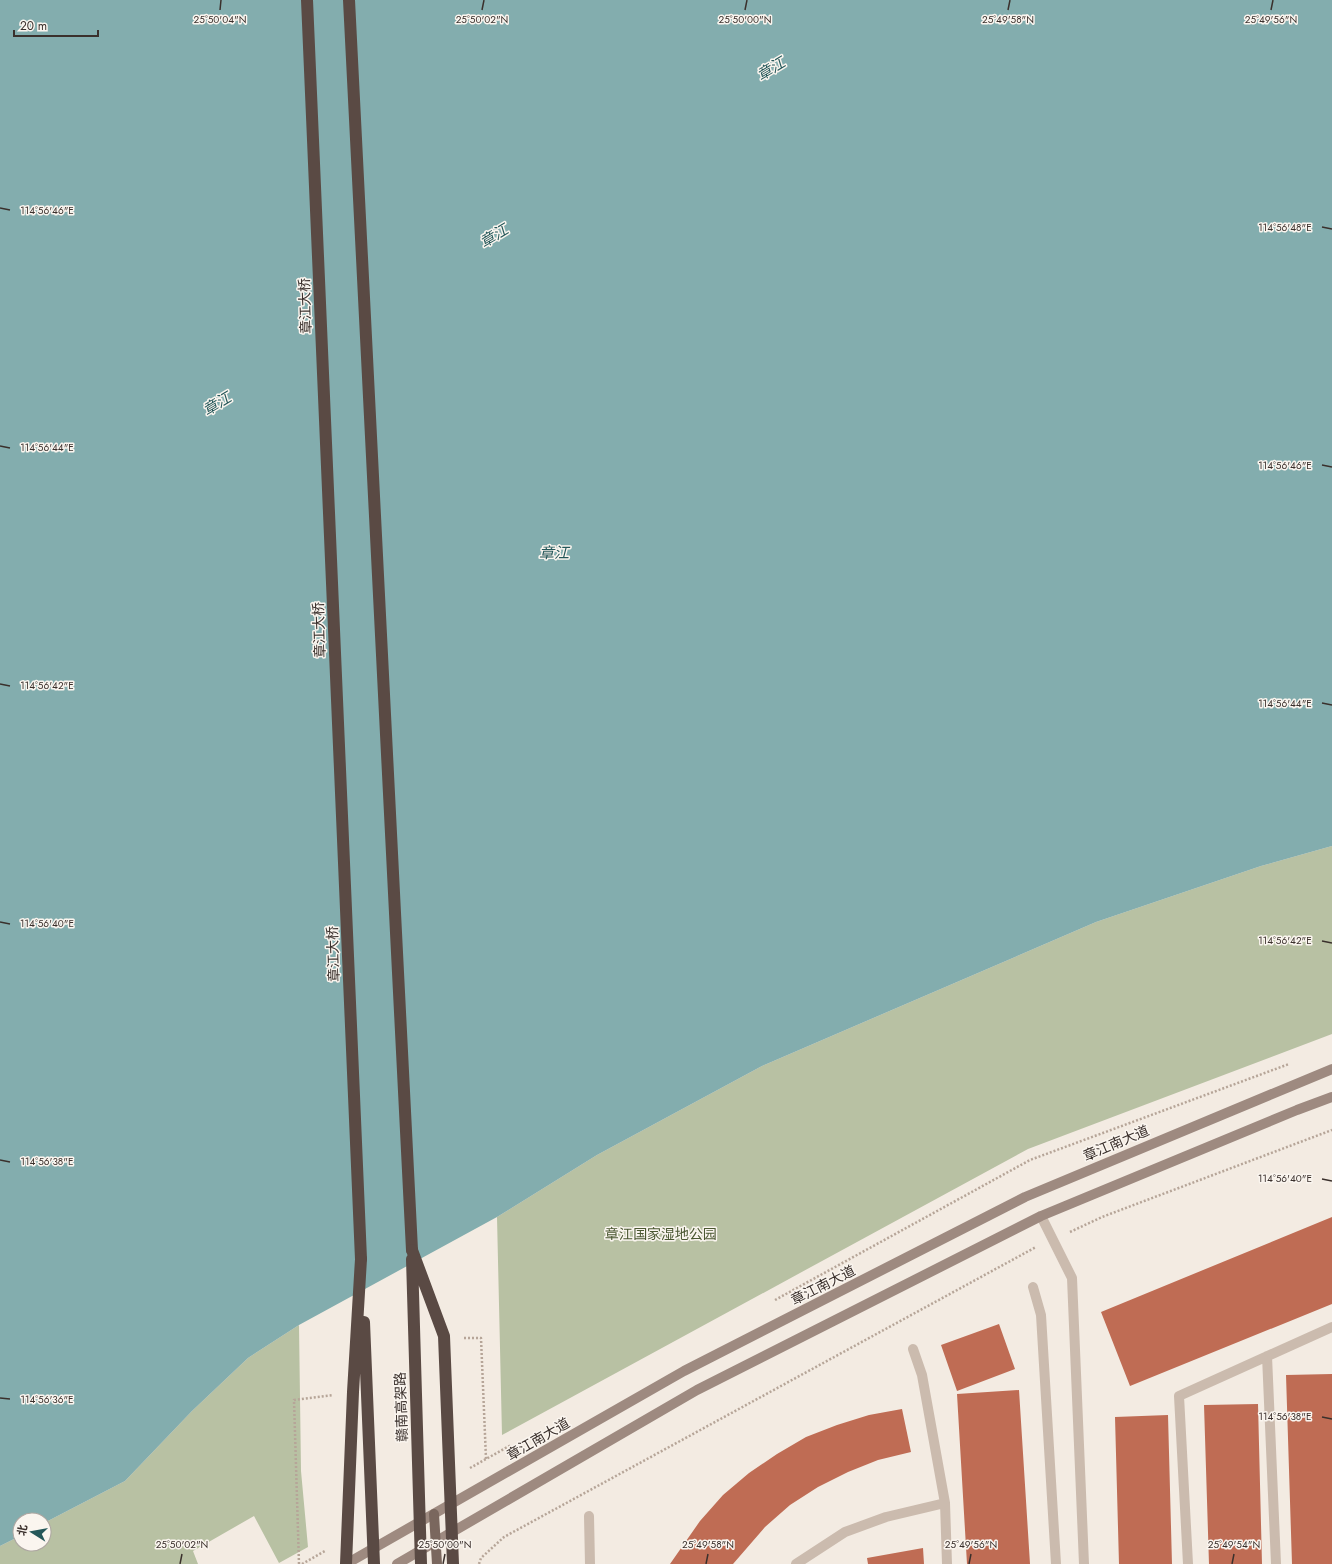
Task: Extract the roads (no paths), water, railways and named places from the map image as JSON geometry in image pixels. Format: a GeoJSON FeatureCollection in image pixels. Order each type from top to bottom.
{"type":"FeatureCollection","features":[{"type":"Feature","properties":{"kind":"highway","name":"章江大桥"},"geometry":{"type":"LineString","coordinates":[[307,0],[361,1258]]}},
{"type":"Feature","properties":{"kind":"highway"},"geometry":{"type":"LineString","coordinates":[[349,0],[412,1250],[444,1336],[453,1564]]}},
{"type":"Feature","properties":{"kind":"highway","name":"赣南高架路"},"geometry":{"type":"LineString","coordinates":[[412,1250],[421,1564]]}},
{"type":"Feature","properties":{"kind":"highway"},"geometry":{"type":"LineString","coordinates":[[346,1564],[353,1392],[361,1258]]}},
{"type":"Feature","properties":{"kind":"highway"},"geometry":{"type":"LineString","coordinates":[[361,1258],[374,1564]]}},
{"type":"Feature","properties":{"kind":"main road","name":"章江南大道"},"geometry":{"type":"LineString","coordinates":[[346,1564],[684,1371],[1025,1197],[1332,1069]]}},
{"type":"Feature","properties":{"kind":"main road"},"geometry":{"type":"LineString","coordinates":[[397,1564],[697,1390],[1041,1216],[1332,1097]]}},
{"type":"Feature","properties":{"kind":"main road"},"geometry":{"type":"LineString","coordinates":[[434,1514],[437,1564]]}},
{"type":"Feature","properties":{"kind":"street"},"geometry":{"type":"LineString","coordinates":[[1041,1216],[1072,1278],[1084,1564]]}},
{"type":"Feature","properties":{"kind":"street"},"geometry":{"type":"LineString","coordinates":[[1033,1287],[1041,1315],[1056,1564]]}},
{"type":"Feature","properties":{"kind":"street"},"geometry":{"type":"LineString","coordinates":[[1188,1564],[1179,1396],[1332,1326]]}},
{"type":"Feature","properties":{"kind":"street"},"geometry":{"type":"LineString","coordinates":[[913,1349],[922,1375],[945,1503],[947,1564]]}},
{"type":"Feature","properties":{"kind":"street"},"geometry":{"type":"LineString","coordinates":[[1267,1356],[1276,1564]]}},
{"type":"Feature","properties":{"kind":"street"},"geometry":{"type":"LineString","coordinates":[[796,1564],[845,1532],[886,1516],[945,1503]]}},
{"type":"Feature","properties":{"kind":"street"},"geometry":{"type":"LineString","coordinates":[[589,1516],[590,1564]]}},
{"type":"Feature","properties":{"kind":"water","name":"章江"},"geometry":{"type":"Polygon","coordinates":[[[0,0],[1332,0],[1332,846],[1261,866],[1096,922],[762,1066],[597,1155],[497,1217],[299,1325],[248,1358],[192,1411],[125,1481],[52,1519],[52,1512],[12,1512],[12,1540],[0,1546],[0,0]]]}},
{"type":"Feature","properties":{"kind":"park label","name":"章江国家湿地公园"},"geometry":{"type":"Point","coordinates":[661,1234]}}]}
